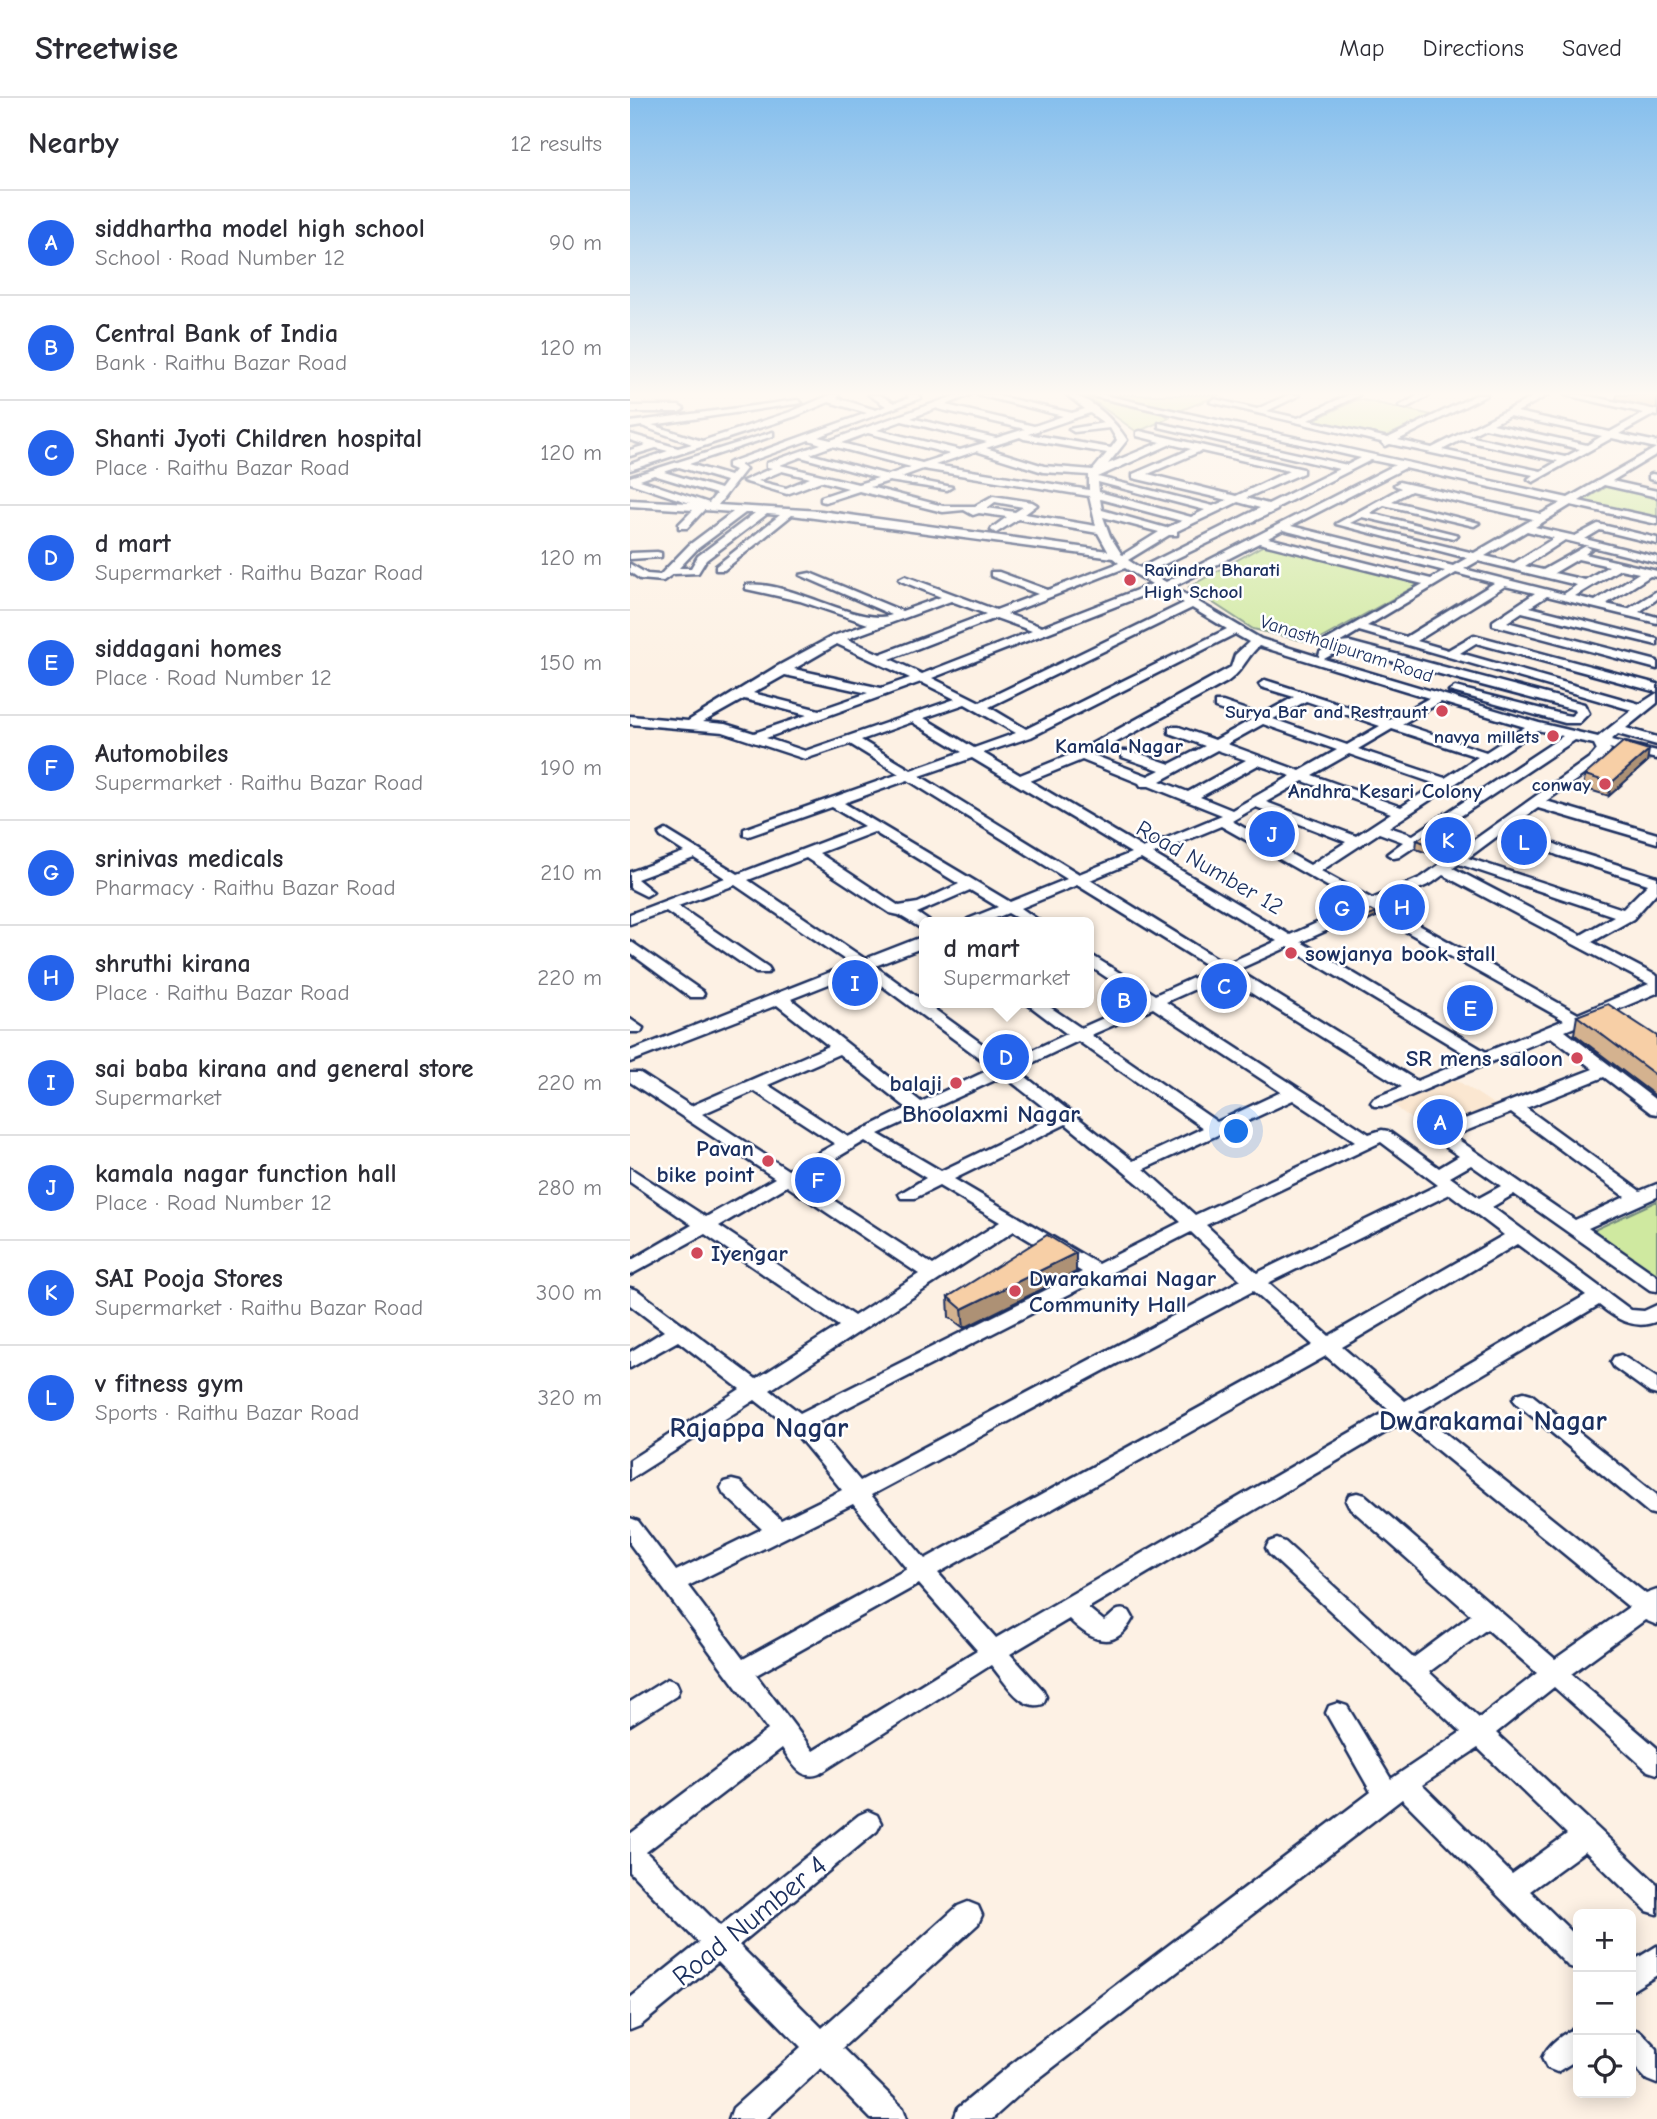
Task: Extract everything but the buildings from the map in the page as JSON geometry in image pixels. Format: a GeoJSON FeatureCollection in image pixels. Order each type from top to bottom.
{"type":"FeatureCollection","features":[{"type":"Feature","properties":{"kind":"street"},"geometry":{"type":"LineString","coordinates":[[631,501],[647,489]]}},
{"type":"Feature","properties":{"kind":"street"},"geometry":{"type":"LineString","coordinates":[[656,489],[706,507]]}},
{"type":"Feature","properties":{"kind":"street"},"geometry":{"type":"LineString","coordinates":[[711,489],[723,493]]}},
{"type":"Feature","properties":{"kind":"street"},"geometry":{"type":"LineString","coordinates":[[684,526],[726,489]]}},
{"type":"Feature","properties":{"kind":"street"},"geometry":{"type":"LineString","coordinates":[[825,499],[850,489]]}},
{"type":"Feature","properties":{"kind":"street"},"geometry":{"type":"LineString","coordinates":[[864,489],[943,509],[976,510],[1015,516],[1103,535]]}},
{"type":"Feature","properties":{"kind":"street"},"geometry":{"type":"LineString","coordinates":[[911,502],[941,489]]}},
{"type":"Feature","properties":{"kind":"street"},"geometry":{"type":"LineString","coordinates":[[1064,489],[1094,494],[1192,520]]}},
{"type":"Feature","properties":{"kind":"street"},"geometry":{"type":"LineString","coordinates":[[1094,489],[1103,535],[1120,560]]}},
{"type":"Feature","properties":{"kind":"street"},"geometry":{"type":"LineString","coordinates":[[1135,489],[1213,509]]}},
{"type":"Feature","properties":{"kind":"street"},"geometry":{"type":"LineString","coordinates":[[1197,489],[1317,518]]}},
{"type":"Feature","properties":{"kind":"street"},"geometry":{"type":"LineString","coordinates":[[879,659],[1048,594],[1120,560],[1168,531],[1258,489]]}},
{"type":"Feature","properties":{"kind":"street"},"geometry":{"type":"LineString","coordinates":[[1140,572],[1305,489]]}},
{"type":"Feature","properties":{"kind":"street"},"geometry":{"type":"LineString","coordinates":[[756,737],[921,678],[1164,585],[1356,489]]}},
{"type":"Feature","properties":{"kind":"street"},"geometry":{"type":"LineString","coordinates":[[1341,524],[1407,489]]}},
{"type":"Feature","properties":{"kind":"street"},"geometry":{"type":"LineString","coordinates":[[1420,489],[1543,518]]}},
{"type":"Feature","properties":{"kind":"street"},"geometry":{"type":"LineString","coordinates":[[1511,489],[1657,522]]}},
{"type":"Feature","properties":{"kind":"street"},"geometry":{"type":"LineString","coordinates":[[1315,655],[1357,627],[1591,489]]}},
{"type":"Feature","properties":{"kind":"street"},"geometry":{"type":"LineString","coordinates":[[1636,489],[1657,494]]}},
{"type":"Feature","properties":{"kind":"street"},"geometry":{"type":"LineString","coordinates":[[1422,511],[1450,497]]}},
{"type":"Feature","properties":{"kind":"street"},"geometry":{"type":"LineString","coordinates":[[957,522],[993,499],[1032,505],[996,530]]}},
{"type":"Feature","properties":{"kind":"street"},"geometry":{"type":"LineString","coordinates":[[631,501],[877,521],[1077,550],[1120,560]]}},
{"type":"Feature","properties":{"kind":"street"},"geometry":{"type":"LineString","coordinates":[[1384,502],[1474,523]]}},
{"type":"Feature","properties":{"kind":"street"},"geometry":{"type":"LineString","coordinates":[[646,516],[660,505]]}},
{"type":"Feature","properties":{"kind":"street"},"geometry":{"type":"LineString","coordinates":[[1433,547],[1499,508]]}},
{"type":"Feature","properties":{"kind":"street"},"geometry":{"type":"LineString","coordinates":[[630,567],[645,577],[663,578],[693,547],[742,510]]}},
{"type":"Feature","properties":{"kind":"street"},"geometry":{"type":"LineString","coordinates":[[671,571],[694,571],[702,558],[764,511]]}},
{"type":"Feature","properties":{"kind":"street"},"geometry":{"type":"LineString","coordinates":[[720,568],[790,512]]}},
{"type":"Feature","properties":{"kind":"street"},"geometry":{"type":"LineString","coordinates":[[1098,512],[1238,549]]}},
{"type":"Feature","properties":{"kind":"street"},"geometry":{"type":"LineString","coordinates":[[1361,513],[1453,535]]}},
{"type":"Feature","properties":{"kind":"street"},"geometry":{"type":"LineString","coordinates":[[1576,540],[1620,513]]}},
{"type":"Feature","properties":{"kind":"street"},"geometry":{"type":"LineString","coordinates":[[1329,521],[1586,584]]}},
{"type":"Feature","properties":{"kind":"street"},"geometry":{"type":"LineString","coordinates":[[1282,527],[1657,620]]}},
{"type":"Feature","properties":{"kind":"street"},"geometry":{"type":"LineString","coordinates":[[1524,527],[1657,560]]}},
{"type":"Feature","properties":{"kind":"street"},"geometry":{"type":"LineString","coordinates":[[1598,527],[1657,541]]}},
{"type":"Feature","properties":{"kind":"street"},"geometry":{"type":"LineString","coordinates":[[1077,550],[1103,535]]}},
{"type":"Feature","properties":{"kind":"street"},"geometry":{"type":"LineString","coordinates":[[1515,567],[1563,537]]}},
{"type":"Feature","properties":{"kind":"street"},"geometry":{"type":"LineString","coordinates":[[1258,538],[1432,583]]}},
{"type":"Feature","properties":{"kind":"street"},"geometry":{"type":"LineString","coordinates":[[1545,574],[1593,545]]}},
{"type":"Feature","properties":{"kind":"street"},"geometry":{"type":"LineString","coordinates":[[630,556],[657,555]]}},
{"type":"Feature","properties":{"kind":"street"},"geometry":{"type":"LineString","coordinates":[[1576,555],[1653,573]]}},
{"type":"Feature","properties":{"kind":"street","name":"Vanasthalipuram Road"},"geometry":{"type":"LineString","coordinates":[[1120,560],[1257,642],[1315,655],[1438,698],[1535,726],[1657,755]]}},
{"type":"Feature","properties":{"kind":"street"},"geometry":{"type":"LineString","coordinates":[[1566,597],[1618,565]]}},
{"type":"Feature","properties":{"kind":"street"},"geometry":{"type":"LineString","coordinates":[[1597,605],[1653,573]]}},
{"type":"Feature","properties":{"kind":"street"},"geometry":{"type":"LineString","coordinates":[[995,574],[1048,594]]}},
{"type":"Feature","properties":{"kind":"street"},"geometry":{"type":"LineString","coordinates":[[806,575],[902,615]]}},
{"type":"Feature","properties":{"kind":"street"},"geometry":{"type":"LineString","coordinates":[[905,579],[1041,632]]}},
{"type":"Feature","properties":{"kind":"street"},"geometry":{"type":"LineString","coordinates":[[1408,641],[1503,582]]}},
{"type":"Feature","properties":{"kind":"street"},"geometry":{"type":"LineString","coordinates":[[750,587],[803,598],[877,623]]}},
{"type":"Feature","properties":{"kind":"street"},"geometry":{"type":"LineString","coordinates":[[1451,653],[1545,592]]}},
{"type":"Feature","properties":{"kind":"street"},"geometry":{"type":"LineString","coordinates":[[1630,613],[1657,594]]}},
{"type":"Feature","properties":{"kind":"street"},"geometry":{"type":"LineString","coordinates":[[693,723],[780,670],[838,639],[953,596]]}},
{"type":"Feature","properties":{"kind":"street"},"geometry":{"type":"LineString","coordinates":[[980,706],[1194,603]]}},
{"type":"Feature","properties":{"kind":"street"},"geometry":{"type":"LineString","coordinates":[[1521,608],[1655,641]]}},
{"type":"Feature","properties":{"kind":"street"},"geometry":{"type":"LineString","coordinates":[[1497,624],[1657,665]]}},
{"type":"Feature","properties":{"kind":"street"},"geometry":{"type":"LineString","coordinates":[[1357,627],[1642,709]]}},
{"type":"Feature","properties":{"kind":"street"},"geometry":{"type":"LineString","coordinates":[[749,832],[1026,734],[1234,630]]}},
{"type":"Feature","properties":{"kind":"street"},"geometry":{"type":"LineString","coordinates":[[838,639],[980,706],[1026,734]]}},
{"type":"Feature","properties":{"kind":"street"},"geometry":{"type":"LineString","coordinates":[[1474,639],[1657,688]]}},
{"type":"Feature","properties":{"kind":"street"},"geometry":{"type":"LineString","coordinates":[[1631,659],[1655,641]]}},
{"type":"Feature","properties":{"kind":"street"},"geometry":{"type":"LineString","coordinates":[[1018,781],[1082,755],[1223,679],[1237,669],[1239,658],[1257,642]]}},
{"type":"Feature","properties":{"kind":"street"},"geometry":{"type":"LineString","coordinates":[[1350,646],[1580,707],[1583,713],[1577,719],[1565,719],[1315,655],[1337,647],[1350,646]]}},
{"type":"Feature","properties":{"kind":"street"},"geometry":{"type":"LineString","coordinates":[[780,670],[881,692]]}},
{"type":"Feature","properties":{"kind":"street"},"geometry":{"type":"LineString","coordinates":[[1265,684],[1487,756]]}},
{"type":"Feature","properties":{"kind":"street"},"geometry":{"type":"LineString","coordinates":[[740,694],[819,713]]}},
{"type":"Feature","properties":{"kind":"street"},"geometry":{"type":"LineString","coordinates":[[1146,783],[1304,697]]}},
{"type":"Feature","properties":{"kind":"street"},"geometry":{"type":"LineString","coordinates":[[630,1269],[704,1224],[865,1134],[1078,1034],[1293,942],[1427,880],[1597,759],[1604,750],[1600,743],[1657,697]]}},
{"type":"Feature","properties":{"kind":"street"},"geometry":{"type":"LineString","coordinates":[[987,917],[1228,818],[1346,748],[1438,698]]}},
{"type":"Feature","properties":{"kind":"street"},"geometry":{"type":"LineString","coordinates":[[630,720],[693,723],[756,737],[805,755],[966,699]]}},
{"type":"Feature","properties":{"kind":"street"},"geometry":{"type":"LineString","coordinates":[[1219,705],[1445,783]]}},
{"type":"Feature","properties":{"kind":"street","name":"Road Number 12"},"geometry":{"type":"LineString","coordinates":[[913,717],[1484,1058]]}},
{"type":"Feature","properties":{"kind":"street"},"geometry":{"type":"LineString","coordinates":[[1312,870],[1535,726]]}},
{"type":"Feature","properties":{"kind":"street"},"geometry":{"type":"LineString","coordinates":[[1616,729],[1657,741]]}},
{"type":"Feature","properties":{"kind":"street"},"geometry":{"type":"LineString","coordinates":[[1174,730],[1400,811]]}},
{"type":"Feature","properties":{"kind":"street"},"geometry":{"type":"LineString","coordinates":[[1395,854],[1572,736]]}},
{"type":"Feature","properties":{"kind":"street"},"geometry":{"type":"LineString","coordinates":[[851,738],[1415,1087]]}},
{"type":"Feature","properties":{"kind":"street"},"geometry":{"type":"LineString","coordinates":[[1127,754],[1171,769]]}},
{"type":"Feature","properties":{"kind":"street"},"geometry":{"type":"LineString","coordinates":[[1082,755],[1188,798],[1228,818],[1312,870],[1576,1020]]}},
{"type":"Feature","properties":{"kind":"street"},"geometry":{"type":"LineString","coordinates":[[1188,798],[1257,760]]}},
{"type":"Feature","properties":{"kind":"street"},"geometry":{"type":"LineString","coordinates":[[1255,802],[1354,841]]}},
{"type":"Feature","properties":{"kind":"street"},"geometry":{"type":"LineString","coordinates":[[833,803],[1026,917]]}},
{"type":"Feature","properties":{"kind":"street"},"geometry":{"type":"LineString","coordinates":[[1537,803],[1657,839]]}},
{"type":"Feature","properties":{"kind":"street"},"geometry":{"type":"LineString","coordinates":[[1376,827],[1415,841]]}},
{"type":"Feature","properties":{"kind":"street"},"geometry":{"type":"LineString","coordinates":[[1502,827],[1562,852],[1657,883],[1628,916],[1610,929],[1581,942]]}},
{"type":"Feature","properties":{"kind":"street"},"geometry":{"type":"LineString","coordinates":[[630,919],[873,828]]}},
{"type":"Feature","properties":{"kind":"street"},"geometry":{"type":"LineString","coordinates":[[666,834],[736,879],[919,1007]]}},
{"type":"Feature","properties":{"kind":"street"},"geometry":{"type":"LineString","coordinates":[[807,852],[895,910],[914,910],[970,884]]}},
{"type":"Feature","properties":{"kind":"street"},"geometry":{"type":"LineString","coordinates":[[646,892],[630,879],[695,853]]}},
{"type":"Feature","properties":{"kind":"street"},"geometry":{"type":"LineString","coordinates":[[1458,859],[1628,916]]}},
{"type":"Feature","properties":{"kind":"street"},"geometry":{"type":"LineString","coordinates":[[1443,869],[1657,985]]}},
{"type":"Feature","properties":{"kind":"street"},"geometry":{"type":"LineString","coordinates":[[667,905],[762,970]]}},
{"type":"Feature","properties":{"kind":"street"},"geometry":{"type":"LineString","coordinates":[[903,911],[919,922]]}},
{"type":"Feature","properties":{"kind":"street"},"geometry":{"type":"LineString","coordinates":[[630,1058],[919,943]]}},
{"type":"Feature","properties":{"kind":"street"},"geometry":{"type":"LineString","coordinates":[[630,946],[696,994]]}},
{"type":"Feature","properties":{"kind":"street"},"geometry":{"type":"LineString","coordinates":[[1094,962],[1369,1142]]}},
{"type":"Feature","properties":{"kind":"street"},"geometry":{"type":"LineString","coordinates":[[1380,1102],[1657,985]]}},
{"type":"Feature","properties":{"kind":"street"},"geometry":{"type":"LineString","coordinates":[[779,998],[919,1108]]}},
{"type":"Feature","properties":{"kind":"street"},"geometry":{"type":"LineString","coordinates":[[921,1008],[1005,1069],[1132,1168],[1195,1223],[1254,1282],[1406,1410],[1654,1607],[1553,1673],[1479,1733],[1396,1790],[1019,2076],[969,2119]]}},
{"type":"Feature","properties":{"kind":"street"},"geometry":{"type":"LineString","coordinates":[[1041,1008],[1214,1128]]}},
{"type":"Feature","properties":{"kind":"street"},"geometry":{"type":"LineString","coordinates":[[1553,1030],[1657,1109]]}},
{"type":"Feature","properties":{"kind":"street"},"geometry":{"type":"LineString","coordinates":[[688,1114],[841,1047]]}},
{"type":"Feature","properties":{"kind":"street"},"geometry":{"type":"LineString","coordinates":[[1606,1070],[1440,1135],[1657,1285]]}},
{"type":"Feature","properties":{"kind":"street"},"geometry":{"type":"LineString","coordinates":[[634,1077],[933,1274]]}},
{"type":"Feature","properties":{"kind":"street"},"geometry":{"type":"LineString","coordinates":[[755,1084],[847,1144]]}},
{"type":"Feature","properties":{"kind":"street"},"geometry":{"type":"LineString","coordinates":[[1132,1168],[1294,1093]]}},
{"type":"Feature","properties":{"kind":"street"},"geometry":{"type":"LineString","coordinates":[[1512,1106],[1639,1199]]}},
{"type":"Feature","properties":{"kind":"street"},"geometry":{"type":"LineString","coordinates":[[908,1194],[1067,1117]]}},
{"type":"Feature","properties":{"kind":"street"},"geometry":{"type":"LineString","coordinates":[[865,1134],[1097,1272]]}},
{"type":"Feature","properties":{"kind":"street"},"geometry":{"type":"LineString","coordinates":[[799,1423],[1195,1223],[1382,1135],[1626,1316],[1648,1318],[1657,1312]]}},
{"type":"Feature","properties":{"kind":"street"},"geometry":{"type":"LineString","coordinates":[[673,1583],[858,1492],[1445,1181],[1471,1157]]}},
{"type":"Feature","properties":{"kind":"street"},"geometry":{"type":"LineString","coordinates":[[630,1174],[853,1326]]}},
{"type":"Feature","properties":{"kind":"street"},"geometry":{"type":"LineString","coordinates":[[1479,1206],[1513,1187]]}},
{"type":"Feature","properties":{"kind":"street"},"geometry":{"type":"LineString","coordinates":[[1575,1227],[1657,1190]]}},
{"type":"Feature","properties":{"kind":"street"},"geometry":{"type":"LineString","coordinates":[[630,1471],[1012,1223]]}},
{"type":"Feature","properties":{"kind":"street"},"geometry":{"type":"LineString","coordinates":[[739,1673],[1329,1345],[1518,1235]]}},
{"type":"Feature","properties":{"kind":"street"},"geometry":{"type":"LineString","coordinates":[[630,1295],[799,1423],[921,1570],[1034,1697]]}},
{"type":"Feature","properties":{"kind":"street"},"geometry":{"type":"LineString","coordinates":[[630,1527],[810,1766],[993,1652],[1600,1296]]}},
{"type":"Feature","properties":{"kind":"street"},"geometry":{"type":"LineString","coordinates":[[630,1361],[678,1332]]}},
{"type":"Feature","properties":{"kind":"street"},"geometry":{"type":"LineString","coordinates":[[1621,1362],[1657,1388]]}},
{"type":"Feature","properties":{"kind":"street"},"geometry":{"type":"LineString","coordinates":[[1524,1399],[1657,1507]]}},
{"type":"Feature","properties":{"kind":"street"},"geometry":{"type":"LineString","coordinates":[[732,1488],[778,1530]]}},
{"type":"Feature","properties":{"kind":"street"},"geometry":{"type":"LineString","coordinates":[[1357,1501],[1657,1763]]}},
{"type":"Feature","properties":{"kind":"street"},"geometry":{"type":"LineString","coordinates":[[1277,1548],[1479,1733],[1657,1902]]}},
{"type":"Feature","properties":{"kind":"street"},"geometry":{"type":"LineString","coordinates":[[1072,1606],[1091,1626],[1106,1633],[1116,1626],[1121,1618]]}},
{"type":"Feature","properties":{"kind":"street"},"geometry":{"type":"LineString","coordinates":[[1412,1672],[1488,1615]]}},
{"type":"Feature","properties":{"kind":"street"},"geometry":{"type":"LineString","coordinates":[[630,1715],[667,1689]]}},
{"type":"Feature","properties":{"kind":"street"},"geometry":{"type":"LineString","coordinates":[[1338,1713],[1396,1790],[1511,1890],[1573,1952]]}},
{"type":"Feature","properties":{"kind":"street"},"geometry":{"type":"LineString","coordinates":[[784,1732],[630,1851],[892,2119]]}},
{"type":"Feature","properties":{"kind":"street","name":"Road Number 4"},"geometry":{"type":"LineString","coordinates":[[630,2017],[868,1824]]}},
{"type":"Feature","properties":{"kind":"street"},"geometry":{"type":"LineString","coordinates":[[1511,1890],[1586,1835]]}},
{"type":"Feature","properties":{"kind":"street"},"geometry":{"type":"LineString","coordinates":[[744,2119],[968,1915]]}},
{"type":"Feature","properties":{"kind":"street"},"geometry":{"type":"LineString","coordinates":[[1636,1974],[1657,1959]]}},
{"type":"Feature","properties":{"kind":"street"},"geometry":{"type":"LineString","coordinates":[[1636,2047],[1657,2070]]}},
{"type":"Feature","properties":{"kind":"shaded area"},"geometry":{"type":"Polygon","coordinates":[[[1455,1079],[1498,1107],[1432,1137],[1393,1104],[1455,1079]]]}},
{"type":"Feature","properties":{"kind":"green space"},"geometry":{"type":"Polygon","coordinates":[[[1602,489],[1628,489],[1657,496],[1657,521],[1579,503],[1602,489]]]}},
{"type":"Feature","properties":{"kind":"green space"},"geometry":{"type":"Polygon","coordinates":[[[1264,545],[1419,584],[1313,643],[1253,629],[1189,587],[1264,545]]]}},
{"type":"Feature","properties":{"kind":"green space"},"geometry":{"type":"Polygon","coordinates":[[[1657,1201],[1657,1278],[1594,1230],[1657,1201]]]}},
{"type":"Feature","properties":{"kind":"place","name":"Ravindra Bharati High School"},"geometry":{"type":"Point","coordinates":[1130,580]}},
{"type":"Feature","properties":{"kind":"place","name":"Surya Bar and Restraunt"},"geometry":{"type":"Point","coordinates":[1442,711]}},
{"type":"Feature","properties":{"kind":"place","name":"navya millets"},"geometry":{"type":"Point","coordinates":[1553,736]}},
{"type":"Feature","properties":{"kind":"place","name":"conway"},"geometry":{"type":"Point","coordinates":[1605,784]}},
{"type":"Feature","properties":{"kind":"place","name":"kamala nagar function hall"},"geometry":{"type":"Point","coordinates":[1272,834]}},
{"type":"Feature","properties":{"kind":"place","name":"SAI Pooja Stores"},"geometry":{"type":"Point","coordinates":[1448,840]}},
{"type":"Feature","properties":{"kind":"place","name":"v fitness gym"},"geometry":{"type":"Point","coordinates":[1524,842]}},
{"type":"Feature","properties":{"kind":"place","name":"shruthi kirana"},"geometry":{"type":"Point","coordinates":[1402,907]}},
{"type":"Feature","properties":{"kind":"place","name":"srinivas medicals"},"geometry":{"type":"Point","coordinates":[1342,908]}},
{"type":"Feature","properties":{"kind":"place","name":"sowjanya book stall"},"geometry":{"type":"Point","coordinates":[1291,953]}},
{"type":"Feature","properties":{"kind":"place","name":"sai baba kirana and general store"},"geometry":{"type":"Point","coordinates":[855,983]}},
{"type":"Feature","properties":{"kind":"place","name":"Shanti Jyoti Children hospital"},"geometry":{"type":"Point","coordinates":[1224,986]}},
{"type":"Feature","properties":{"kind":"place","name":"Central Bank of India"},"geometry":{"type":"Point","coordinates":[1124,1000]}},
{"type":"Feature","properties":{"kind":"place","name":"siddagani homes"},"geometry":{"type":"Point","coordinates":[1470,1008]}},
{"type":"Feature","properties":{"kind":"place","name":"d mart"},"geometry":{"type":"Point","coordinates":[1006,1057]}},
{"type":"Feature","properties":{"kind":"place","name":"SR mens saloon"},"geometry":{"type":"Point","coordinates":[1577,1058]}},
{"type":"Feature","properties":{"kind":"place","name":"balaji"},"geometry":{"type":"Point","coordinates":[956,1083]}},
{"type":"Feature","properties":{"kind":"place","name":"siddhartha model high school"},"geometry":{"type":"Point","coordinates":[1440,1122]}},
{"type":"Feature","properties":{"kind":"place","name":"Pavan bike point"},"geometry":{"type":"Point","coordinates":[768,1161]}},
{"type":"Feature","properties":{"kind":"place","name":"Automobiles"},"geometry":{"type":"Point","coordinates":[818,1180]}},
{"type":"Feature","properties":{"kind":"place","name":"Iyengar"},"geometry":{"type":"Point","coordinates":[697,1253]}},
{"type":"Feature","properties":{"kind":"place","name":"Dwarakamai Nagar Community Hall"},"geometry":{"type":"Point","coordinates":[1015,1291]}},
{"type":"Feature","properties":{"kind":"district","name":"Kamala Nagar"},"geometry":{"type":"Point","coordinates":[1119,746]}},
{"type":"Feature","properties":{"kind":"district","name":"Andhra Kesari Colony"},"geometry":{"type":"Point","coordinates":[1385,791]}},
{"type":"Feature","properties":{"kind":"district","name":"Bhoolaxmi Nagar"},"geometry":{"type":"Point","coordinates":[991,1114]}},
{"type":"Feature","properties":{"kind":"district","name":"Dwarakamai Nagar"},"geometry":{"type":"Point","coordinates":[1493,1420]}},
{"type":"Feature","properties":{"kind":"district","name":"Rajappa Nagar"},"geometry":{"type":"Point","coordinates":[759,1427]}}]}
